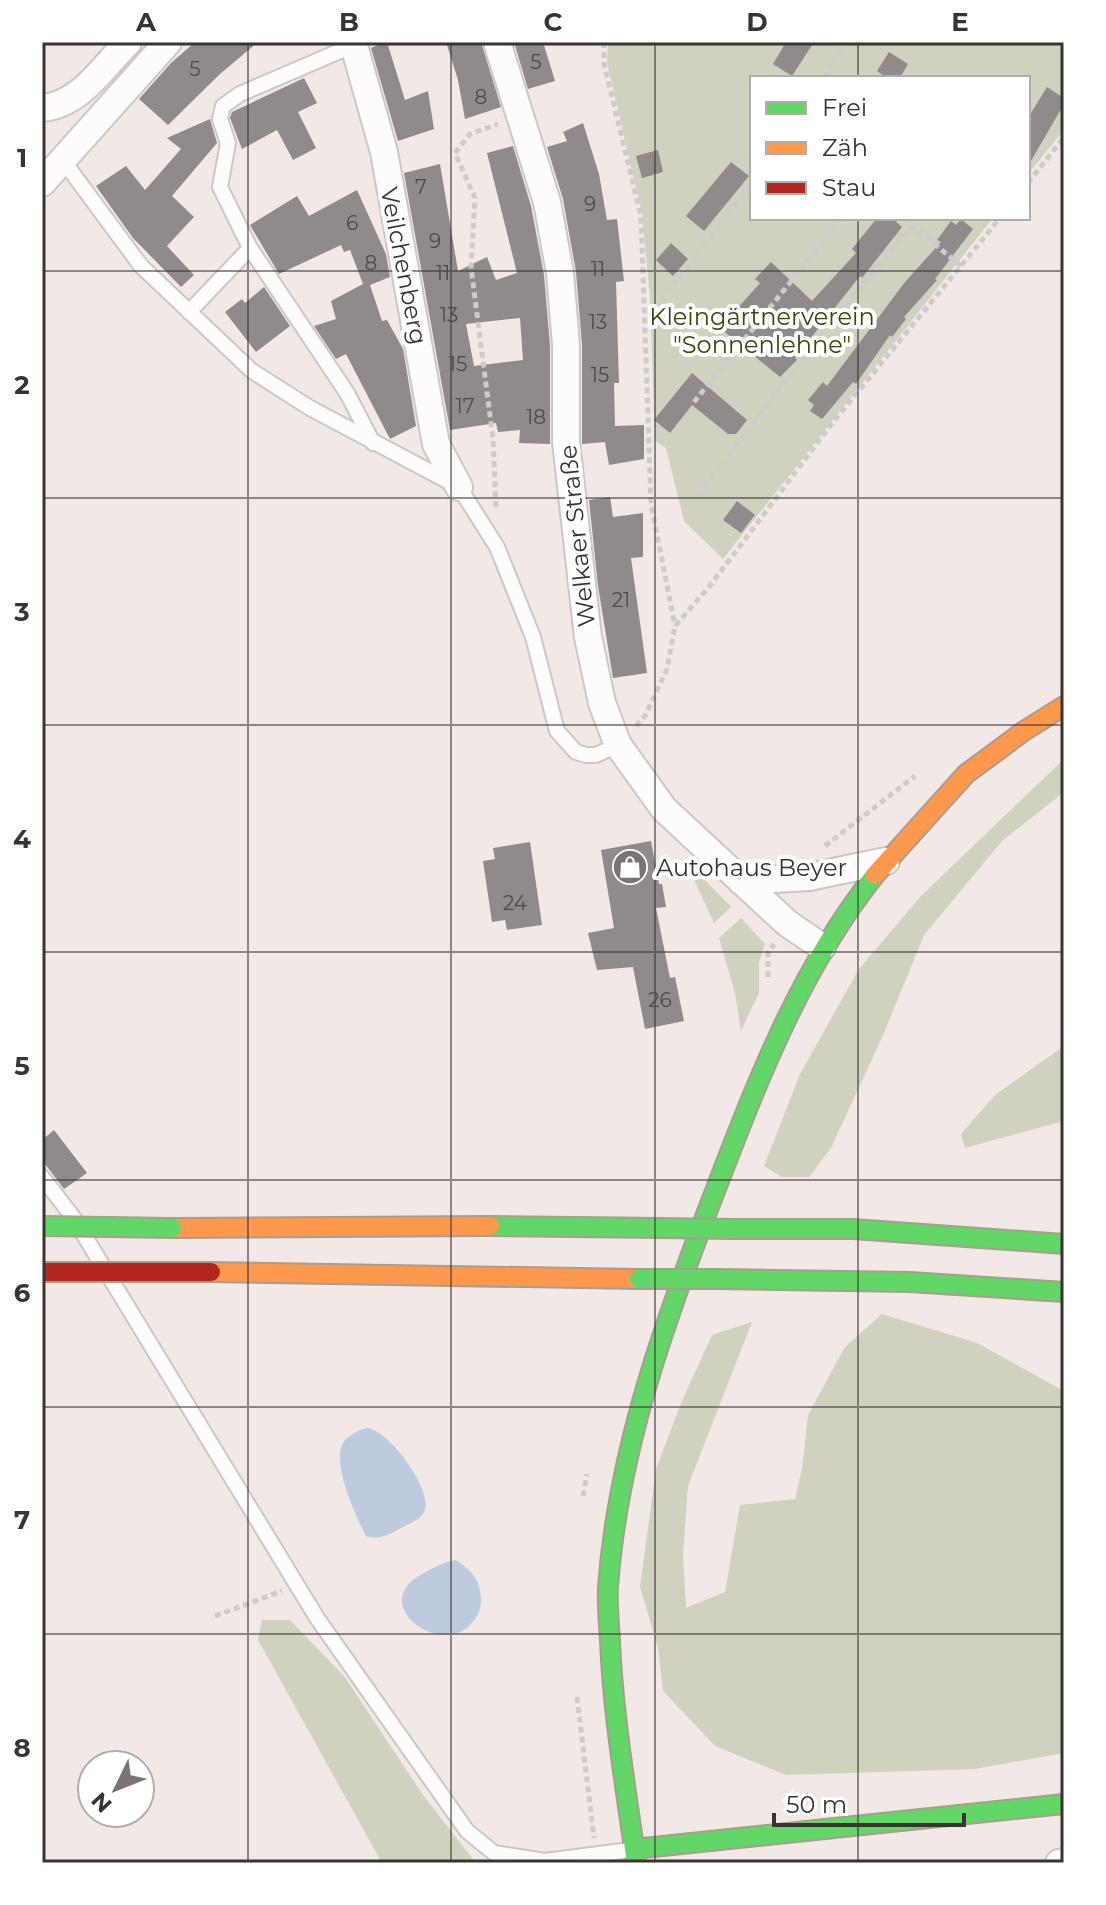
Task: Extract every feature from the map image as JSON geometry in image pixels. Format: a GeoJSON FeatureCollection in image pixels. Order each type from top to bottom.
{"type":"FeatureCollection","features":[{"type":"Feature","properties":{"kind":"main road"},"geometry":{"type":"LineString","coordinates":[[1064,706],[966,774],[867,883],[822,947],[759,1077],[694,1245],[646,1386],[620,1492],[608,1589],[612,1684],[635,1856],[784,1835],[1064,1804]]}},
{"type":"Feature","properties":{"kind":"main road"},"geometry":{"type":"LineString","coordinates":[[42,1226],[853,1229],[1064,1244]]}},
{"type":"Feature","properties":{"kind":"main road"},"geometry":{"type":"LineString","coordinates":[[42,1272],[910,1282],[1064,1292]]}},
{"type":"Feature","properties":{"kind":"main road"},"geometry":{"type":"LineString","coordinates":[[743,1856],[784,1835]]}},
{"type":"Feature","properties":{"kind":"street"},"geometry":{"type":"LineString","coordinates":[[42,108],[71,101],[128,42]]}},
{"type":"Feature","properties":{"kind":"street"},"geometry":{"type":"LineString","coordinates":[[42,183],[168,42]]}},
{"type":"Feature","properties":{"kind":"street","name":"Welkaer Straße"},"geometry":{"type":"LineString","coordinates":[[497,42],[547,202],[560,273],[566,345],[566,442],[588,637],[602,703],[618,745],[664,809],[787,923],[822,947]]}},
{"type":"Feature","properties":{"kind":"street","name":"Veilchenberg"},"geometry":{"type":"LineString","coordinates":[[354,44],[384,152],[436,444],[459,487]]}},
{"type":"Feature","properties":{"kind":"street"},"geometry":{"type":"LineString","coordinates":[[741,881],[824,875],[886,861]]}},
{"type":"Feature","properties":{"kind":"lane"},"geometry":{"type":"LineString","coordinates":[[354,44],[240,94],[223,106],[220,119],[228,143],[220,187],[250,248],[347,393],[373,443]]}},
{"type":"Feature","properties":{"kind":"lane"},"geometry":{"type":"LineString","coordinates":[[62,159],[141,266],[252,371],[310,408],[459,487],[497,547],[533,637],[557,731],[576,752],[586,755],[596,755],[618,745]]}},
{"type":"Feature","properties":{"kind":"lane"},"geometry":{"type":"LineString","coordinates":[[189,312],[250,248]]}},
{"type":"Feature","properties":{"kind":"lane"},"geometry":{"type":"LineString","coordinates":[[42,1177],[73,1217],[317,1618],[467,1831],[494,1853],[545,1861],[635,1856]]}},
{"type":"Feature","properties":{"kind":"path"},"geometry":{"type":"LineString","coordinates":[[604,42],[604,64],[641,216],[651,504],[675,626],[667,669],[645,716],[618,745]]}},
{"type":"Feature","properties":{"kind":"path"},"geometry":{"type":"LineString","coordinates":[[825,76],[843,42]]}},
{"type":"Feature","properties":{"kind":"path"},"geometry":{"type":"LineString","coordinates":[[497,547],[493,439],[471,267],[475,198],[455,153],[470,134],[521,116]]}},
{"type":"Feature","properties":{"kind":"path"},"geometry":{"type":"LineString","coordinates":[[1030,180],[1064,137]]}},
{"type":"Feature","properties":{"kind":"path"},"geometry":{"type":"LineString","coordinates":[[654,309],[750,188]]}},
{"type":"Feature","properties":{"kind":"path"},"geometry":{"type":"LineString","coordinates":[[694,402],[840,220]]}},
{"type":"Feature","properties":{"kind":"path"},"geometry":{"type":"LineString","coordinates":[[905,220],[961,266]]}},
{"type":"Feature","properties":{"kind":"path"},"geometry":{"type":"LineString","coordinates":[[675,626],[709,587],[830,426],[998,220]]}},
{"type":"Feature","properties":{"kind":"path"},"geometry":{"type":"LineString","coordinates":[[698,495],[823,332],[912,226]]}},
{"type":"Feature","properties":{"kind":"path"},"geometry":{"type":"LineString","coordinates":[[215,1616],[298,1586]]}},
{"type":"Feature","properties":{"kind":"green space","name":"Kleingärtnerverein \"Sonnenlehne\""},"geometry":{"type":"Polygon","coordinates":[[[608,42],[1064,42],[1064,130],[1030,172],[1030,76],[750,76],[750,220],[991,220],[723,559],[684,521],[666,448],[655,441],[650,298],[642,213],[607,63],[608,42]]]}},
{"type":"Feature","properties":{"kind":"green space"},"geometry":{"type":"Polygon","coordinates":[[[1064,759],[1064,792],[1002,841],[924,935],[884,1033],[831,1148],[809,1177],[782,1177],[764,1166],[800,1074],[859,969],[921,896],[1064,759]]]}},
{"type":"Feature","properties":{"kind":"green space"},"geometry":{"type":"Polygon","coordinates":[[[685,860],[731,907],[714,923],[685,860]]]}},
{"type":"Feature","properties":{"kind":"green space"},"geometry":{"type":"Polygon","coordinates":[[[741,918],[765,944],[759,962],[759,993],[741,1031],[735,993],[719,938],[741,918]]]}},
{"type":"Feature","properties":{"kind":"green space"},"geometry":{"type":"Polygon","coordinates":[[[1064,1046],[1064,1121],[965,1148],[961,1134],[995,1095],[1064,1046]]]}},
{"type":"Feature","properties":{"kind":"green space"},"geometry":{"type":"Polygon","coordinates":[[[882,1314],[977,1343],[1064,1391],[1064,1753],[975,1769],[786,1775],[715,1746],[663,1691],[658,1648],[640,1587],[656,1469],[712,1335],[752,1322],[688,1486],[683,1556],[686,1608],[725,1592],[740,1505],[795,1499],[808,1415],[845,1347],[882,1314]]]}},
{"type":"Feature","properties":{"kind":"green space"},"geometry":{"type":"Polygon","coordinates":[[[262,1620],[290,1620],[344,1676],[423,1795],[476,1863],[382,1863],[258,1640],[262,1620]]]}},
{"type":"Feature","properties":{"kind":"water"},"geometry":{"type":"Polygon","coordinates":[[[367,1428],[376,1431],[397,1449],[416,1475],[425,1501],[425,1510],[418,1519],[380,1537],[366,1536],[347,1491],[341,1466],[340,1454],[344,1442],[367,1428]]]}},
{"type":"Feature","properties":{"kind":"water"},"geometry":{"type":"Polygon","coordinates":[[[456,1560],[477,1581],[480,1607],[469,1626],[456,1634],[441,1635],[413,1622],[405,1611],[402,1599],[407,1586],[422,1574],[456,1560]]]}},
{"type":"Feature","properties":{"kind":"building"},"geometry":{"type":"Polygon","coordinates":[[[195,42],[258,42],[168,125],[139,99],[171,63],[195,42]]]}},
{"type":"Feature","properties":{"kind":"building"},"geometry":{"type":"Polygon","coordinates":[[[387,42],[405,100],[428,91],[434,129],[398,141],[371,48],[387,42]]]}},
{"type":"Feature","properties":{"kind":"building"},"geometry":{"type":"Polygon","coordinates":[[[446,42],[481,42],[501,107],[465,119],[458,80],[446,42]]]}},
{"type":"Feature","properties":{"kind":"building"},"geometry":{"type":"Polygon","coordinates":[[[514,42],[543,42],[555,81],[528,89],[514,42]]]}},
{"type":"Feature","properties":{"kind":"building"},"geometry":{"type":"Polygon","coordinates":[[[786,42],[814,42],[792,76],[773,64],[786,42]]]}},
{"type":"Feature","properties":{"kind":"building"},"geometry":{"type":"Polygon","coordinates":[[[889,52],[908,64],[901,76],[884,76],[877,71],[889,52]]]}},
{"type":"Feature","properties":{"kind":"building"},"geometry":{"type":"Polygon","coordinates":[[[304,78],[317,103],[298,112],[316,148],[293,160],[277,130],[242,149],[230,118],[232,112],[304,78]]]}},
{"type":"Feature","properties":{"kind":"building"},"geometry":{"type":"Polygon","coordinates":[[[1047,87],[1064,98],[1064,104],[1030,163],[1030,115],[1047,87]]]}},
{"type":"Feature","properties":{"kind":"building"},"geometry":{"type":"Polygon","coordinates":[[[210,119],[217,143],[172,196],[194,217],[167,246],[194,275],[181,287],[133,238],[96,186],[126,166],[145,190],[181,149],[167,138],[210,119]]]}},
{"type":"Feature","properties":{"kind":"building"},"geometry":{"type":"Polygon","coordinates":[[[583,123],[599,174],[607,220],[617,219],[624,281],[616,282],[619,383],[614,383],[615,426],[644,425],[644,459],[609,465],[605,442],[582,444],[582,345],[576,272],[563,199],[547,147],[567,141],[563,132],[583,123]]]}},
{"type":"Feature","properties":{"kind":"building"},"geometry":{"type":"Polygon","coordinates":[[[513,146],[531,206],[544,275],[550,346],[550,444],[519,443],[520,430],[498,432],[496,423],[450,430],[404,173],[440,164],[458,271],[487,257],[496,280],[517,273],[487,153],[513,146]],[[520,318],[466,324],[474,366],[523,360],[520,318]]]}},
{"type":"Feature","properties":{"kind":"building"},"geometry":{"type":"Polygon","coordinates":[[[658,150],[663,172],[642,178],[636,156],[658,150]]]}},
{"type":"Feature","properties":{"kind":"building"},"geometry":{"type":"Polygon","coordinates":[[[731,162],[749,176],[704,231],[686,216],[731,162]]]}},
{"type":"Feature","properties":{"kind":"building"},"geometry":{"type":"Polygon","coordinates":[[[357,190],[386,254],[390,277],[370,285],[382,321],[387,320],[403,349],[416,426],[390,439],[346,354],[336,359],[314,326],[336,319],[331,301],[363,284],[350,250],[344,252],[341,245],[279,274],[250,225],[297,196],[309,216],[357,190]]]}},
{"type":"Feature","properties":{"kind":"building"},"geometry":{"type":"Polygon","coordinates":[[[875,220],[894,220],[902,227],[795,358],[797,360],[780,377],[720,328],[760,283],[755,279],[771,262],[812,301],[856,253],[852,249],[875,220]]]}},
{"type":"Feature","properties":{"kind":"building"},"geometry":{"type":"Polygon","coordinates":[[[962,220],[973,229],[856,384],[853,382],[822,419],[810,411],[814,405],[808,400],[823,382],[827,386],[905,282],[941,242],[937,240],[951,221],[956,225],[962,220]]]}},
{"type":"Feature","properties":{"kind":"building"},"geometry":{"type":"Polygon","coordinates":[[[671,243],[688,259],[673,276],[656,260],[671,243]]]}},
{"type":"Feature","properties":{"kind":"building"},"geometry":{"type":"Polygon","coordinates":[[[264,287],[290,326],[256,352],[225,312],[242,299],[245,303],[264,287]]]}},
{"type":"Feature","properties":{"kind":"building"},"geometry":{"type":"Polygon","coordinates":[[[692,373],[747,420],[736,434],[728,434],[692,405],[670,433],[654,420],[692,373]]]}},
{"type":"Feature","properties":{"kind":"building"},"geometry":{"type":"Polygon","coordinates":[[[610,497],[613,517],[643,513],[643,557],[631,558],[647,673],[613,678],[598,586],[589,500],[610,497]]]}},
{"type":"Feature","properties":{"kind":"building"},"geometry":{"type":"Polygon","coordinates":[[[737,501],[755,515],[741,533],[723,520],[737,501]]]}},
{"type":"Feature","properties":{"kind":"building"},"geometry":{"type":"Polygon","coordinates":[[[651,841],[666,907],[656,908],[670,978],[675,977],[684,1021],[645,1029],[633,967],[597,970],[588,933],[614,928],[601,850],[651,841]]]}},
{"type":"Feature","properties":{"kind":"building"},"geometry":{"type":"Polygon","coordinates":[[[530,842],[542,925],[507,930],[505,920],[492,922],[483,861],[495,859],[493,848],[530,842]]]}},
{"type":"Feature","properties":{"kind":"building"},"geometry":{"type":"Polygon","coordinates":[[[54,1130],[87,1173],[64,1189],[42,1160],[42,1140],[54,1130]]]}},
{"type":"Feature","properties":{"kind":"traffic: fast"},"geometry":{"type":"LineString","coordinates":[[636,1863],[617,1724],[608,1600],[614,1535],[634,1433],[680,1284],[766,1064],[825,948],[875,875]]}},
{"type":"Feature","properties":{"kind":"traffic: fast"},"geometry":{"type":"LineString","coordinates":[[42,1226],[172,1228]]}},
{"type":"Feature","properties":{"kind":"traffic: fast"},"geometry":{"type":"LineString","coordinates":[[490,1226],[660,1228]]}},
{"type":"Feature","properties":{"kind":"traffic: fast"},"geometry":{"type":"LineString","coordinates":[[660,1228],[735,1229]]}},
{"type":"Feature","properties":{"kind":"traffic: fast"},"geometry":{"type":"LineString","coordinates":[[735,1229],[853,1229],[1064,1244]]}},
{"type":"Feature","properties":{"kind":"traffic: fast"},"geometry":{"type":"LineString","coordinates":[[639,1279],[717,1279]]}},
{"type":"Feature","properties":{"kind":"traffic: fast"},"geometry":{"type":"LineString","coordinates":[[717,1279],[910,1282],[1064,1292]]}},
{"type":"Feature","properties":{"kind":"traffic: fast"},"geometry":{"type":"LineString","coordinates":[[634,1849],[1064,1804]]}},
{"type":"Feature","properties":{"kind":"traffic: slow"},"geometry":{"type":"LineString","coordinates":[[875,875],[966,774],[1064,706]]}},
{"type":"Feature","properties":{"kind":"traffic: slow"},"geometry":{"type":"LineString","coordinates":[[172,1228],[490,1226]]}},
{"type":"Feature","properties":{"kind":"traffic: slow"},"geometry":{"type":"LineString","coordinates":[[211,1272],[639,1279]]}},
{"type":"Feature","properties":{"kind":"traffic: jam"},"geometry":{"type":"LineString","coordinates":[[42,1272],[211,1272]]}},
{"type":"Feature","properties":{"kind":"place","name":"Autohaus Beyer"},"geometry":{"type":"Point","coordinates":[630,867]}}]}
